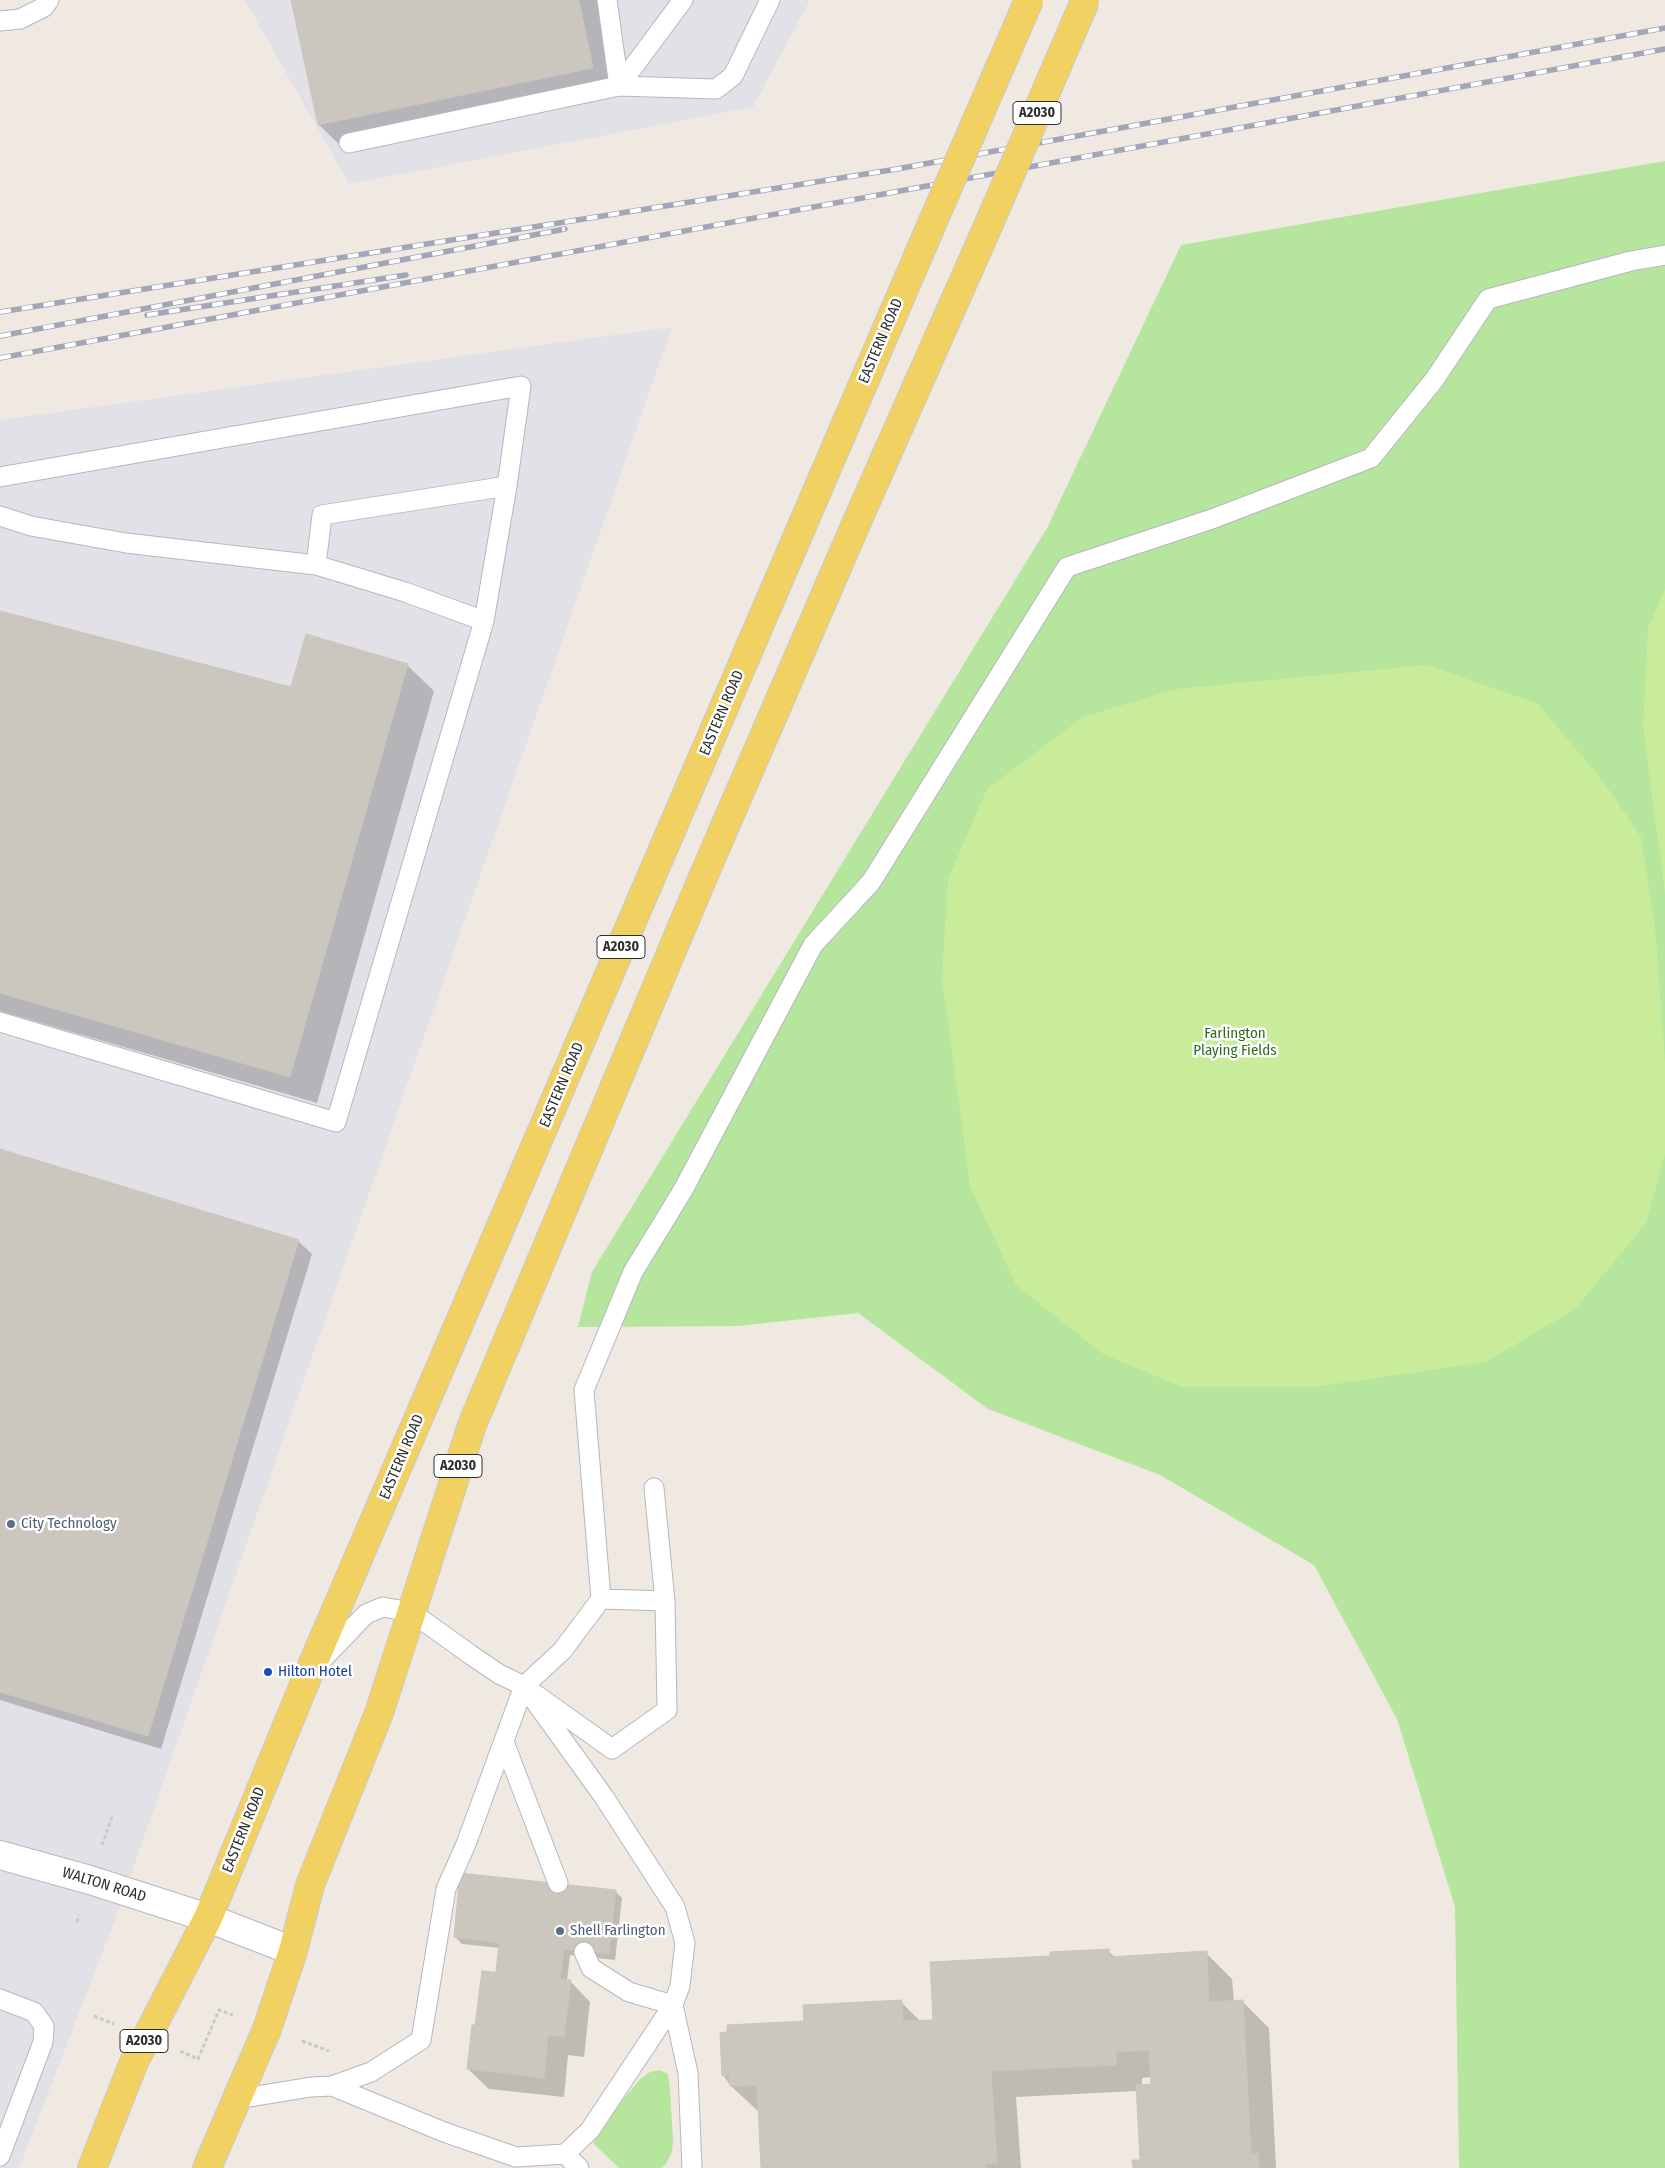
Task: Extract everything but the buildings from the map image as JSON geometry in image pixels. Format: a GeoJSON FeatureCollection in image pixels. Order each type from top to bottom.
{"type":"FeatureCollection","features":[{"type":"Feature","properties":{"kind":"main road","name":"EASTERN ROAD"},"geometry":{"type":"LineString","coordinates":[[92,2168],[146,2036],[208,1918],[308,1675],[1029,0]]}},
{"type":"Feature","properties":{"kind":"main road","name":"A2030"},"geometry":{"type":"LineString","coordinates":[[207,2168],[267,2029],[293,1951],[310,1884],[379,1713],[472,1425],[513,1324],[858,516],[988,226],[1085,0]]}},
{"type":"Feature","properties":{"kind":"street","name":"WALTON ROAD"},"geometry":{"type":"LineString","coordinates":[[0,1855],[90,1880],[208,1918],[293,1951]]}},
{"type":"Feature","properties":{"kind":"lane"},"geometry":{"type":"LineString","coordinates":[[0,21],[20,19],[44,7],[49,0]]}},
{"type":"Feature","properties":{"kind":"lane"},"geometry":{"type":"LineString","coordinates":[[607,0],[619,86]]}},
{"type":"Feature","properties":{"kind":"lane"},"geometry":{"type":"LineString","coordinates":[[619,86],[683,0]]}},
{"type":"Feature","properties":{"kind":"lane"},"geometry":{"type":"LineString","coordinates":[[349,143],[619,86],[716,89],[732,76],[770,0]]}},
{"type":"Feature","properties":{"kind":"lane"},"geometry":{"type":"LineString","coordinates":[[238,2099],[311,2087],[332,2086],[371,2072],[421,2040],[446,1889],[466,1844],[524,1686],[562,1651],[600,1600],[584,1390],[633,1272],[683,1190],[812,945],[871,882],[1068,567],[1212,519],[1371,458],[1434,380],[1488,299],[1631,261],[1665,255]]}},
{"type":"Feature","properties":{"kind":"lane"},"geometry":{"type":"LineString","coordinates":[[0,477],[521,386],[507,486],[484,621],[336,1122],[0,1022]]}},
{"type":"Feature","properties":{"kind":"lane"},"geometry":{"type":"LineString","coordinates":[[316,565],[322,515],[507,486]]}},
{"type":"Feature","properties":{"kind":"lane"},"geometry":{"type":"LineString","coordinates":[[0,516],[31,526],[126,543],[316,565],[405,592],[484,621]]}},
{"type":"Feature","properties":{"kind":"lane"},"geometry":{"type":"LineString","coordinates":[[308,1675],[366,1614],[384,1607],[411,1612],[499,1674],[524,1686],[612,1749],[667,1710],[664,1601],[654,1488]]}},
{"type":"Feature","properties":{"kind":"lane"},"geometry":{"type":"LineString","coordinates":[[600,1600],[664,1601]]}},
{"type":"Feature","properties":{"kind":"lane"},"geometry":{"type":"LineString","coordinates":[[332,2086],[444,2132],[516,2157],[565,2154],[590,2130],[673,2005],[680,1986],[685,1943],[675,1907],[604,1797],[524,1686]]}},
{"type":"Feature","properties":{"kind":"lane"},"geometry":{"type":"LineString","coordinates":[[504,1742],[558,1883]]}},
{"type":"Feature","properties":{"kind":"lane"},"geometry":{"type":"LineString","coordinates":[[584,1952],[591,1968],[629,1992],[673,2005]]}},
{"type":"Feature","properties":{"kind":"lane"},"geometry":{"type":"LineString","coordinates":[[0,1999],[34,2012],[44,2026],[42,2042],[0,2156]]}},
{"type":"Feature","properties":{"kind":"lane"},"geometry":{"type":"LineString","coordinates":[[673,2005],[688,2073],[692,2168]]}},
{"type":"Feature","properties":{"kind":"lane"},"geometry":{"type":"LineString","coordinates":[[565,2154],[578,2168]]}},
{"type":"Feature","properties":{"kind":"path"},"geometry":{"type":"LineString","coordinates":[[94,2016],[146,2036],[198,2060],[219,2010],[329,2051]]}},
{"type":"Feature","properties":{"kind":"shaded area"},"geometry":{"type":"Polygon","coordinates":[[[245,0],[810,0],[753,107],[349,184],[245,0]]]}},
{"type":"Feature","properties":{"kind":"shaded area"},"geometry":{"type":"Polygon","coordinates":[[[672,327],[115,1920],[19,2168],[0,2168],[0,420],[672,327]]]}},
{"type":"Feature","properties":{"kind":"green space","name":"Farlington Playing Fields"},"geometry":{"type":"Polygon","coordinates":[[[1665,161],[1665,2168],[1459,2168],[1455,1907],[1397,1719],[1314,1565],[1160,1475],[988,1409],[858,1313],[738,1326],[578,1327],[592,1272],[1047,528],[1181,245],[1665,161]]]}},
{"type":"Feature","properties":{"kind":"green space"},"geometry":{"type":"Polygon","coordinates":[[[1665,589],[1665,894],[1643,726],[1648,628],[1665,589]]]}},
{"type":"Feature","properties":{"kind":"green space"},"geometry":{"type":"Polygon","coordinates":[[[1427,665],[1538,704],[1603,781],[1641,837],[1655,926],[1665,1062],[1665,1154],[1646,1223],[1575,1309],[1486,1362],[1315,1387],[1182,1387],[1103,1354],[1016,1285],[970,1186],[942,978],[948,879],[987,789],[1083,717],[1176,689],[1427,665]]]}},
{"type":"Feature","properties":{"kind":"green space"},"geometry":{"type":"Polygon","coordinates":[[[660,2070],[668,2074],[673,2140],[672,2152],[666,2164],[661,2168],[619,2168],[594,2144],[595,2134],[640,2079],[650,2072],[660,2070]]]}},
{"type":"Feature","properties":{"kind":"railway"},"geometry":{"type":"LineString","coordinates":[[0,312],[897,169],[1665,28]]}},
{"type":"Feature","properties":{"kind":"railway"},"geometry":{"type":"LineString","coordinates":[[0,358],[1665,49]]}},
{"type":"Feature","properties":{"kind":"railway"},"geometry":{"type":"LineString","coordinates":[[0,336],[565,229]]}},
{"type":"Feature","properties":{"kind":"railway"},"geometry":{"type":"LineString","coordinates":[[147,315],[406,275]]}},
{"type":"Feature","properties":{"kind":"place","name":"City Technology"},"geometry":{"type":"Point","coordinates":[11,1524]}},
{"type":"Feature","properties":{"kind":"place","name":"Hilton Hotel"},"geometry":{"type":"Point","coordinates":[268,1672]}},
{"type":"Feature","properties":{"kind":"place","name":"Shell Farlington"},"geometry":{"type":"Point","coordinates":[560,1931]}}]}
